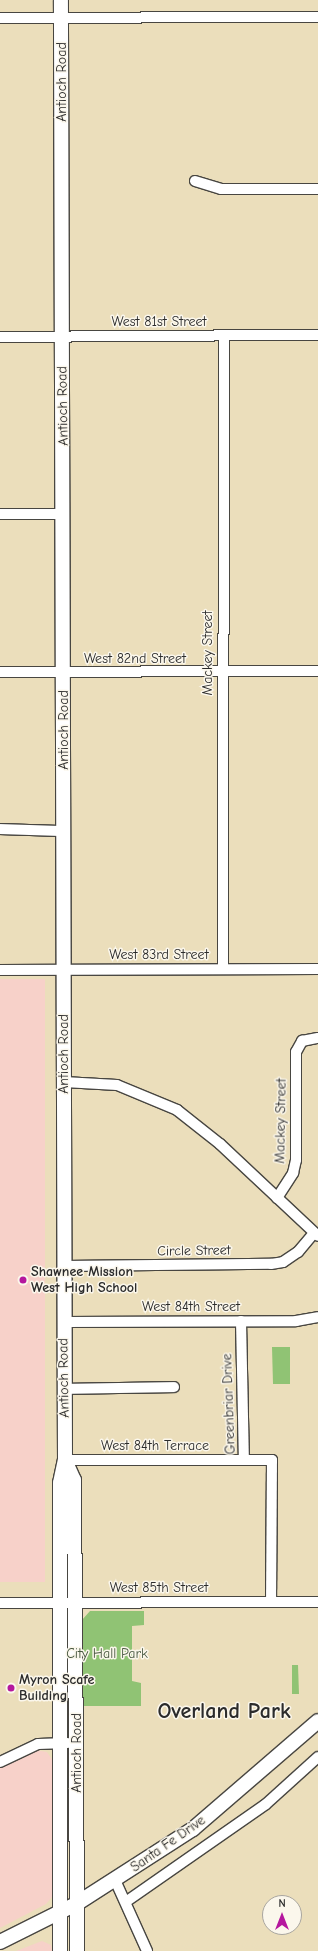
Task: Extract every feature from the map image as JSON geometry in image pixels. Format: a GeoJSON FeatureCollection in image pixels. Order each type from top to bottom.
{"type":"FeatureCollection","features":[{"type":"Feature","properties":{"kind":"main road","name":"Antioch Road"},"geometry":{"type":"LineString","coordinates":[[60,1951],[60,1483],[65,1460],[63,831],[64,514],[61,0]]}},
{"type":"Feature","properties":{"kind":"main road","name":"Antioch Road"},"geometry":{"type":"LineString","coordinates":[[65,1460],[74,1480],[77,1603],[77,1951]]}},
{"type":"Feature","properties":{"kind":"main road","name":"Santa Fe Drive"},"geometry":{"type":"LineString","coordinates":[[0,1942],[76,1904],[194,1829],[318,1721]]}},
{"type":"Feature","properties":{"kind":"street"},"geometry":{"type":"LineString","coordinates":[[0,18],[318,17]]}},
{"type":"Feature","properties":{"kind":"street"},"geometry":{"type":"LineString","coordinates":[[195,181],[221,189],[318,190]]}},
{"type":"Feature","properties":{"kind":"street","name":"West 81st Street"},"geometry":{"type":"LineString","coordinates":[[0,337],[318,335]]}},
{"type":"Feature","properties":{"kind":"street","name":"Mackey Street"},"geometry":{"type":"LineString","coordinates":[[223,969],[222,672],[224,336]]}},
{"type":"Feature","properties":{"kind":"street"},"geometry":{"type":"LineString","coordinates":[[0,514],[64,514]]}},
{"type":"Feature","properties":{"kind":"street","name":"West 82nd Street"},"geometry":{"type":"LineString","coordinates":[[0,672],[64,673],[318,671]]}},
{"type":"Feature","properties":{"kind":"street"},"geometry":{"type":"LineString","coordinates":[[0,829],[63,831]]}},
{"type":"Feature","properties":{"kind":"street","name":"West 83rd Street"},"geometry":{"type":"LineString","coordinates":[[0,970],[318,969]]}},
{"type":"Feature","properties":{"kind":"street","name":"Mackey Street"},"geometry":{"type":"LineString","coordinates":[[277,1198],[293,1173],[296,1160],[296,1052],[302,1041],[318,1038]]}},
{"type":"Feature","properties":{"kind":"street"},"geometry":{"type":"LineString","coordinates":[[64,1082],[117,1085],[158,1099],[220,1144],[316,1235]]}},
{"type":"Feature","properties":{"kind":"street","name":"Circle Street"},"geometry":{"type":"LineString","coordinates":[[64,1266],[271,1264],[283,1262],[298,1252],[316,1235]]}},
{"type":"Feature","properties":{"kind":"street","name":"West 84th Street"},"geometry":{"type":"LineString","coordinates":[[64,1322],[241,1321],[318,1317]]}},
{"type":"Feature","properties":{"kind":"street","name":"Greenbriar Drive"},"geometry":{"type":"LineString","coordinates":[[241,1321],[244,1460],[272,1460],[271,1602]]}},
{"type":"Feature","properties":{"kind":"street"},"geometry":{"type":"LineString","coordinates":[[64,1389],[174,1388]]}},
{"type":"Feature","properties":{"kind":"street","name":"West 84th Terrace"},"geometry":{"type":"LineString","coordinates":[[65,1460],[244,1460]]}},
{"type":"Feature","properties":{"kind":"street","name":"West 85th Street"},"geometry":{"type":"LineString","coordinates":[[0,1603],[318,1602]]}},
{"type":"Feature","properties":{"kind":"street"},"geometry":{"type":"LineString","coordinates":[[0,1762],[38,1744],[77,1743]]}},
{"type":"Feature","properties":{"kind":"street"},"geometry":{"type":"LineString","coordinates":[[126,1901],[266,1804],[318,1757]]}},
{"type":"Feature","properties":{"kind":"street"},"geometry":{"type":"LineString","coordinates":[[115,1880],[126,1901],[147,1951]]}},
{"type":"Feature","properties":{"kind":"shaded area","name":"Shawnee Mission West High School"},"geometry":{"type":"Polygon","coordinates":[[[0,979],[45,979],[45,1582],[0,1582],[0,979]]]}},
{"type":"Feature","properties":{"kind":"shaded area"},"geometry":{"type":"Polygon","coordinates":[[[35,1750],[47,1752],[53,1761],[52,1897],[46,1904],[0,1928],[0,1765],[35,1750]]]}},
{"type":"Feature","properties":{"kind":"shaded area"},"geometry":{"type":"Polygon","coordinates":[[[42,1941],[51,1945],[52,1951],[16,1951],[42,1941]]]}},
{"type":"Feature","properties":{"kind":"green space"},"geometry":{"type":"Polygon","coordinates":[[[272,1347],[290,1347],[290,1384],[273,1384],[272,1347]]]}},
{"type":"Feature","properties":{"kind":"green space","name":"City Hall Park"},"geometry":{"type":"Polygon","coordinates":[[[90,1611],[144,1611],[144,1625],[132,1626],[132,1681],[141,1683],[141,1706],[81,1706],[82,1620],[90,1611]]]}},
{"type":"Feature","properties":{"kind":"green space"},"geometry":{"type":"Polygon","coordinates":[[[292,1665],[298,1665],[299,1694],[292,1694],[292,1665]]]}},
{"type":"Feature","properties":{"kind":"place","name":"Shawnee Mission West High School"},"geometry":{"type":"Point","coordinates":[23,1280]}},
{"type":"Feature","properties":{"kind":"place","name":"Myron Scafe Building"},"geometry":{"type":"Point","coordinates":[11,1688]}},
{"type":"Feature","properties":{"kind":"district","name":"Overland Park"},"geometry":{"type":"Point","coordinates":[224,1712]}}]}
